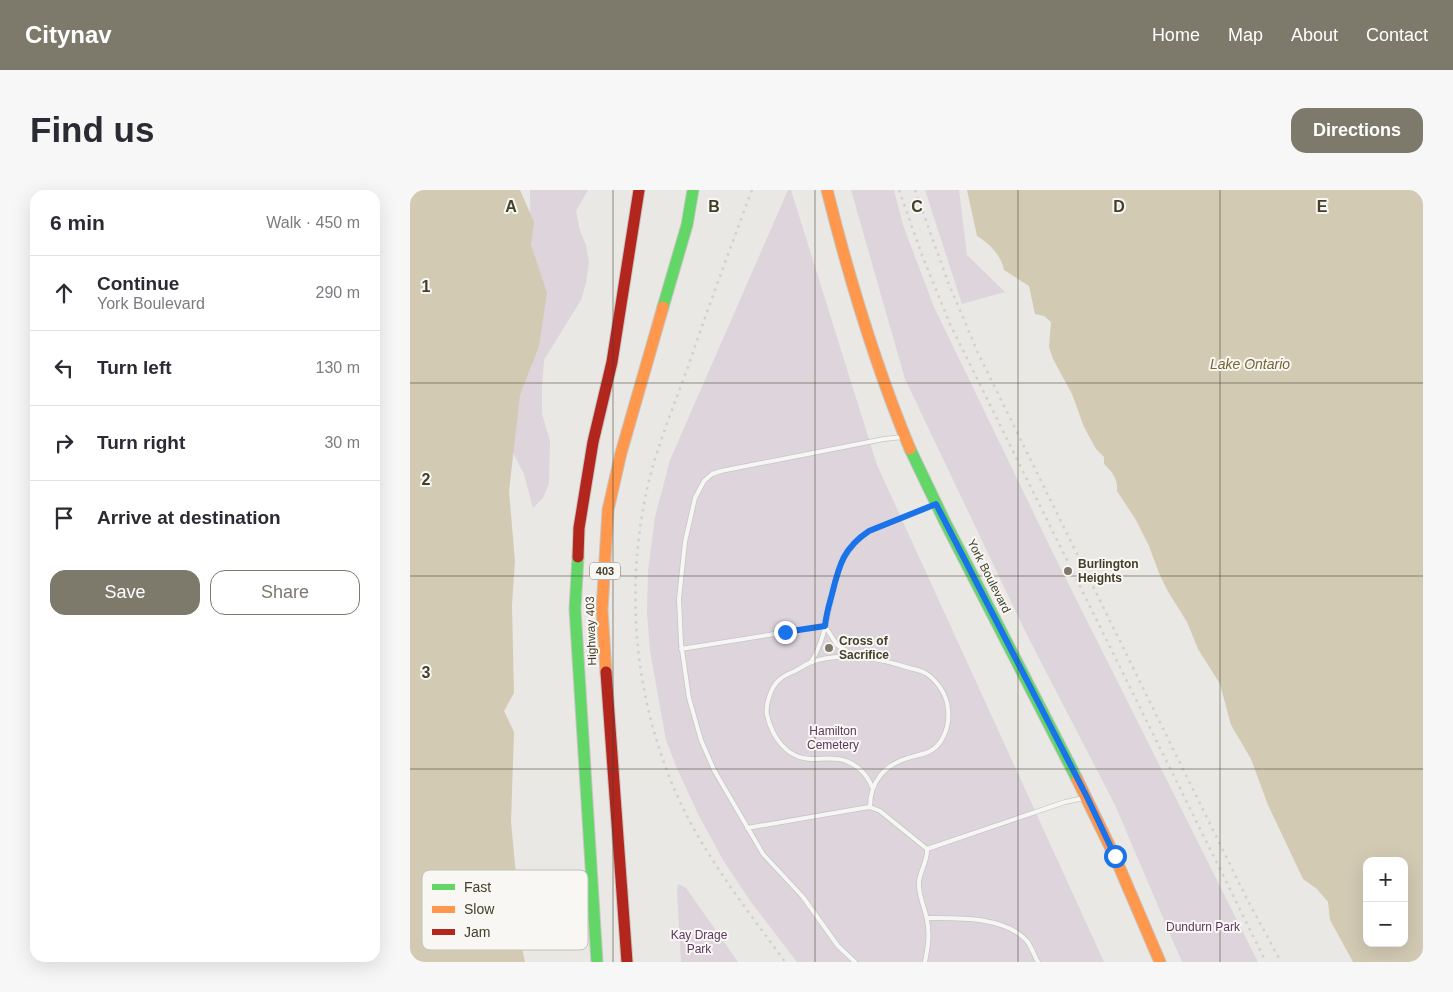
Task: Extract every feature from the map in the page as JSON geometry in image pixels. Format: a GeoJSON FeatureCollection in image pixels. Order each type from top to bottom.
{"type":"FeatureCollection","features":[{"type":"Feature","properties":{"kind":"main road","name":"Highway 403"},"geometry":{"type":"LineString","coordinates":[[597,962],[575,609],[578,528],[593,442],[612,362],[639,190]]}},
{"type":"Feature","properties":{"kind":"main road","name":"Highway 403"},"geometry":{"type":"LineString","coordinates":[[627,962],[602,610],[608,510],[622,452],[687,225],[693,190]]}},
{"type":"Feature","properties":{"kind":"main road","name":"York Boulevard"},"geometry":{"type":"LineString","coordinates":[[827,190],[838,237],[862,319],[906,437],[936,504],[1087,797],[1122,871],[1160,962]]}},
{"type":"Feature","properties":{"kind":"lane"},"geometry":{"type":"LineString","coordinates":[[855,962],[838,946],[803,897],[763,854],[714,770],[701,740],[689,698],[682,649],[679,599],[685,542],[695,498],[704,481],[712,474],[875,441],[906,437]]}},
{"type":"Feature","properties":{"kind":"lane"},"geometry":{"type":"LineString","coordinates":[[811,662],[820,643],[825,626],[839,565],[847,550],[859,537],[869,531],[936,504]]}},
{"type":"Feature","properties":{"kind":"lane"},"geometry":{"type":"LineString","coordinates":[[682,649],[825,626]]}},
{"type":"Feature","properties":{"kind":"lane"},"geometry":{"type":"LineString","coordinates":[[825,626],[837,645],[860,658]]}},
{"type":"Feature","properties":{"kind":"lane"},"geometry":{"type":"LineString","coordinates":[[870,807],[872,787],[878,776],[893,764],[907,758],[928,753],[939,744],[948,728],[948,708],[942,690],[926,673],[891,662],[860,658],[836,658],[811,662],[779,680],[773,688],[766,711],[770,729],[780,744],[795,755],[809,759],[846,761],[861,770],[872,787]]}},
{"type":"Feature","properties":{"kind":"lane"},"geometry":{"type":"LineString","coordinates":[[927,849],[1065,802],[1087,797]]}},
{"type":"Feature","properties":{"kind":"lane"},"geometry":{"type":"LineString","coordinates":[[747,828],[870,807],[880,811],[927,849],[928,855],[921,869],[919,883],[920,897],[927,918],[930,940],[925,962]]}},
{"type":"Feature","properties":{"kind":"lane"},"geometry":{"type":"LineString","coordinates":[[927,918],[967,918],[1003,926],[1025,939],[1038,962]]}},
{"type":"Feature","properties":{"kind":"green space"},"geometry":{"type":"Polygon","coordinates":[[[530,190],[588,190],[576,211],[589,262],[581,300],[544,360],[542,414],[550,441],[549,483],[543,498],[533,508],[524,474],[512,451],[531,269],[530,190]]]}},
{"type":"Feature","properties":{"kind":"green space","name":"Hamilton Cemetery"},"geometry":{"type":"Polygon","coordinates":[[[788,190],[791,190],[877,465],[1104,962],[797,962],[751,902],[723,860],[698,814],[676,766],[666,740],[650,651],[647,612],[648,571],[655,517],[670,460],[788,190]]]}},
{"type":"Feature","properties":{"kind":"green space","name":"Dundurn Park"},"geometry":{"type":"Polygon","coordinates":[[[851,190],[894,190],[903,225],[934,307],[1052,551],[1258,962],[1182,962],[1115,805],[1026,633],[905,379],[851,190]]]}},
{"type":"Feature","properties":{"kind":"green space"},"geometry":{"type":"Polygon","coordinates":[[[925,190],[959,190],[967,255],[1005,292],[962,304],[925,190]]]}},
{"type":"Feature","properties":{"kind":"green space","name":"Kay Drage Park"},"geometry":{"type":"Polygon","coordinates":[[[678,884],[686,888],[738,962],[681,962],[678,884]]]}},
{"type":"Feature","properties":{"kind":"water"},"geometry":{"type":"Polygon","coordinates":[[[410,190],[520,190],[534,222],[531,245],[547,293],[539,346],[520,395],[509,491],[515,561],[512,605],[514,693],[504,711],[514,732],[511,822],[516,870],[422,870],[422,950],[522,950],[525,962],[410,962],[410,190]]]}},
{"type":"Feature","properties":{"kind":"water","name":"Lake Ontario"},"geometry":{"type":"Polygon","coordinates":[[[967,190],[1423,190],[1423,962],[1353,962],[1330,920],[1328,902],[1317,889],[1303,879],[1268,805],[1251,759],[1231,725],[1220,684],[1198,649],[1187,622],[1167,590],[1136,520],[1117,491],[1117,483],[1114,476],[1104,464],[1104,457],[1096,449],[1084,427],[1072,394],[1053,359],[1049,347],[1051,322],[1044,316],[1035,314],[1029,286],[1004,270],[1000,259],[986,242],[977,236],[967,190]]]}},
{"type":"Feature","properties":{"kind":"railway"},"geometry":{"type":"LineString","coordinates":[[752,190],[651,472],[640,529],[636,569],[636,610],[638,650],[653,730],[682,806],[717,867],[785,962]]}},
{"type":"Feature","properties":{"kind":"railway"},"geometry":{"type":"LineString","coordinates":[[899,190],[922,255],[950,324],[1266,962]]}},
{"type":"Feature","properties":{"kind":"railway"},"geometry":{"type":"LineString","coordinates":[[915,190],[948,282],[978,353],[1246,897],[1281,962]]}},
{"type":"Feature","properties":{"kind":"traffic: fast"},"geometry":{"type":"LineString","coordinates":[[663,307],[687,225],[693,190]]}},
{"type":"Feature","properties":{"kind":"traffic: fast"},"geometry":{"type":"LineString","coordinates":[[910,449],[944,520],[1077,779]]}},
{"type":"Feature","properties":{"kind":"traffic: fast"},"geometry":{"type":"LineString","coordinates":[[578,557],[575,609],[597,962]]}},
{"type":"Feature","properties":{"kind":"traffic: slow"},"geometry":{"type":"LineString","coordinates":[[827,190],[844,256],[864,321],[885,385],[910,449]]}},
{"type":"Feature","properties":{"kind":"traffic: slow"},"geometry":{"type":"LineString","coordinates":[[606,672],[602,610],[608,510],[621,453],[663,307]]}},
{"type":"Feature","properties":{"kind":"traffic: slow"},"geometry":{"type":"LineString","coordinates":[[1077,779],[1115,857],[1160,962]]}},
{"type":"Feature","properties":{"kind":"traffic: jam"},"geometry":{"type":"LineString","coordinates":[[578,557],[579,528],[593,442],[612,362],[639,190]]}},
{"type":"Feature","properties":{"kind":"traffic: jam"},"geometry":{"type":"LineString","coordinates":[[606,672],[627,962]]}},
{"type":"Feature","properties":{"kind":"place","name":"Burlington Heights"},"geometry":{"type":"Point","coordinates":[1068,571]}},
{"type":"Feature","properties":{"kind":"place","name":"Cross of Sacrifice"},"geometry":{"type":"Point","coordinates":[829,648]}},
{"type":"Feature","properties":{"kind":"route"},"geometry":{"type":"LineString","coordinates":[[785,632],[825,626],[839,565],[847,550],[859,537],[869,531],[936,504],[1087,797],[1115,856]]}}]}
